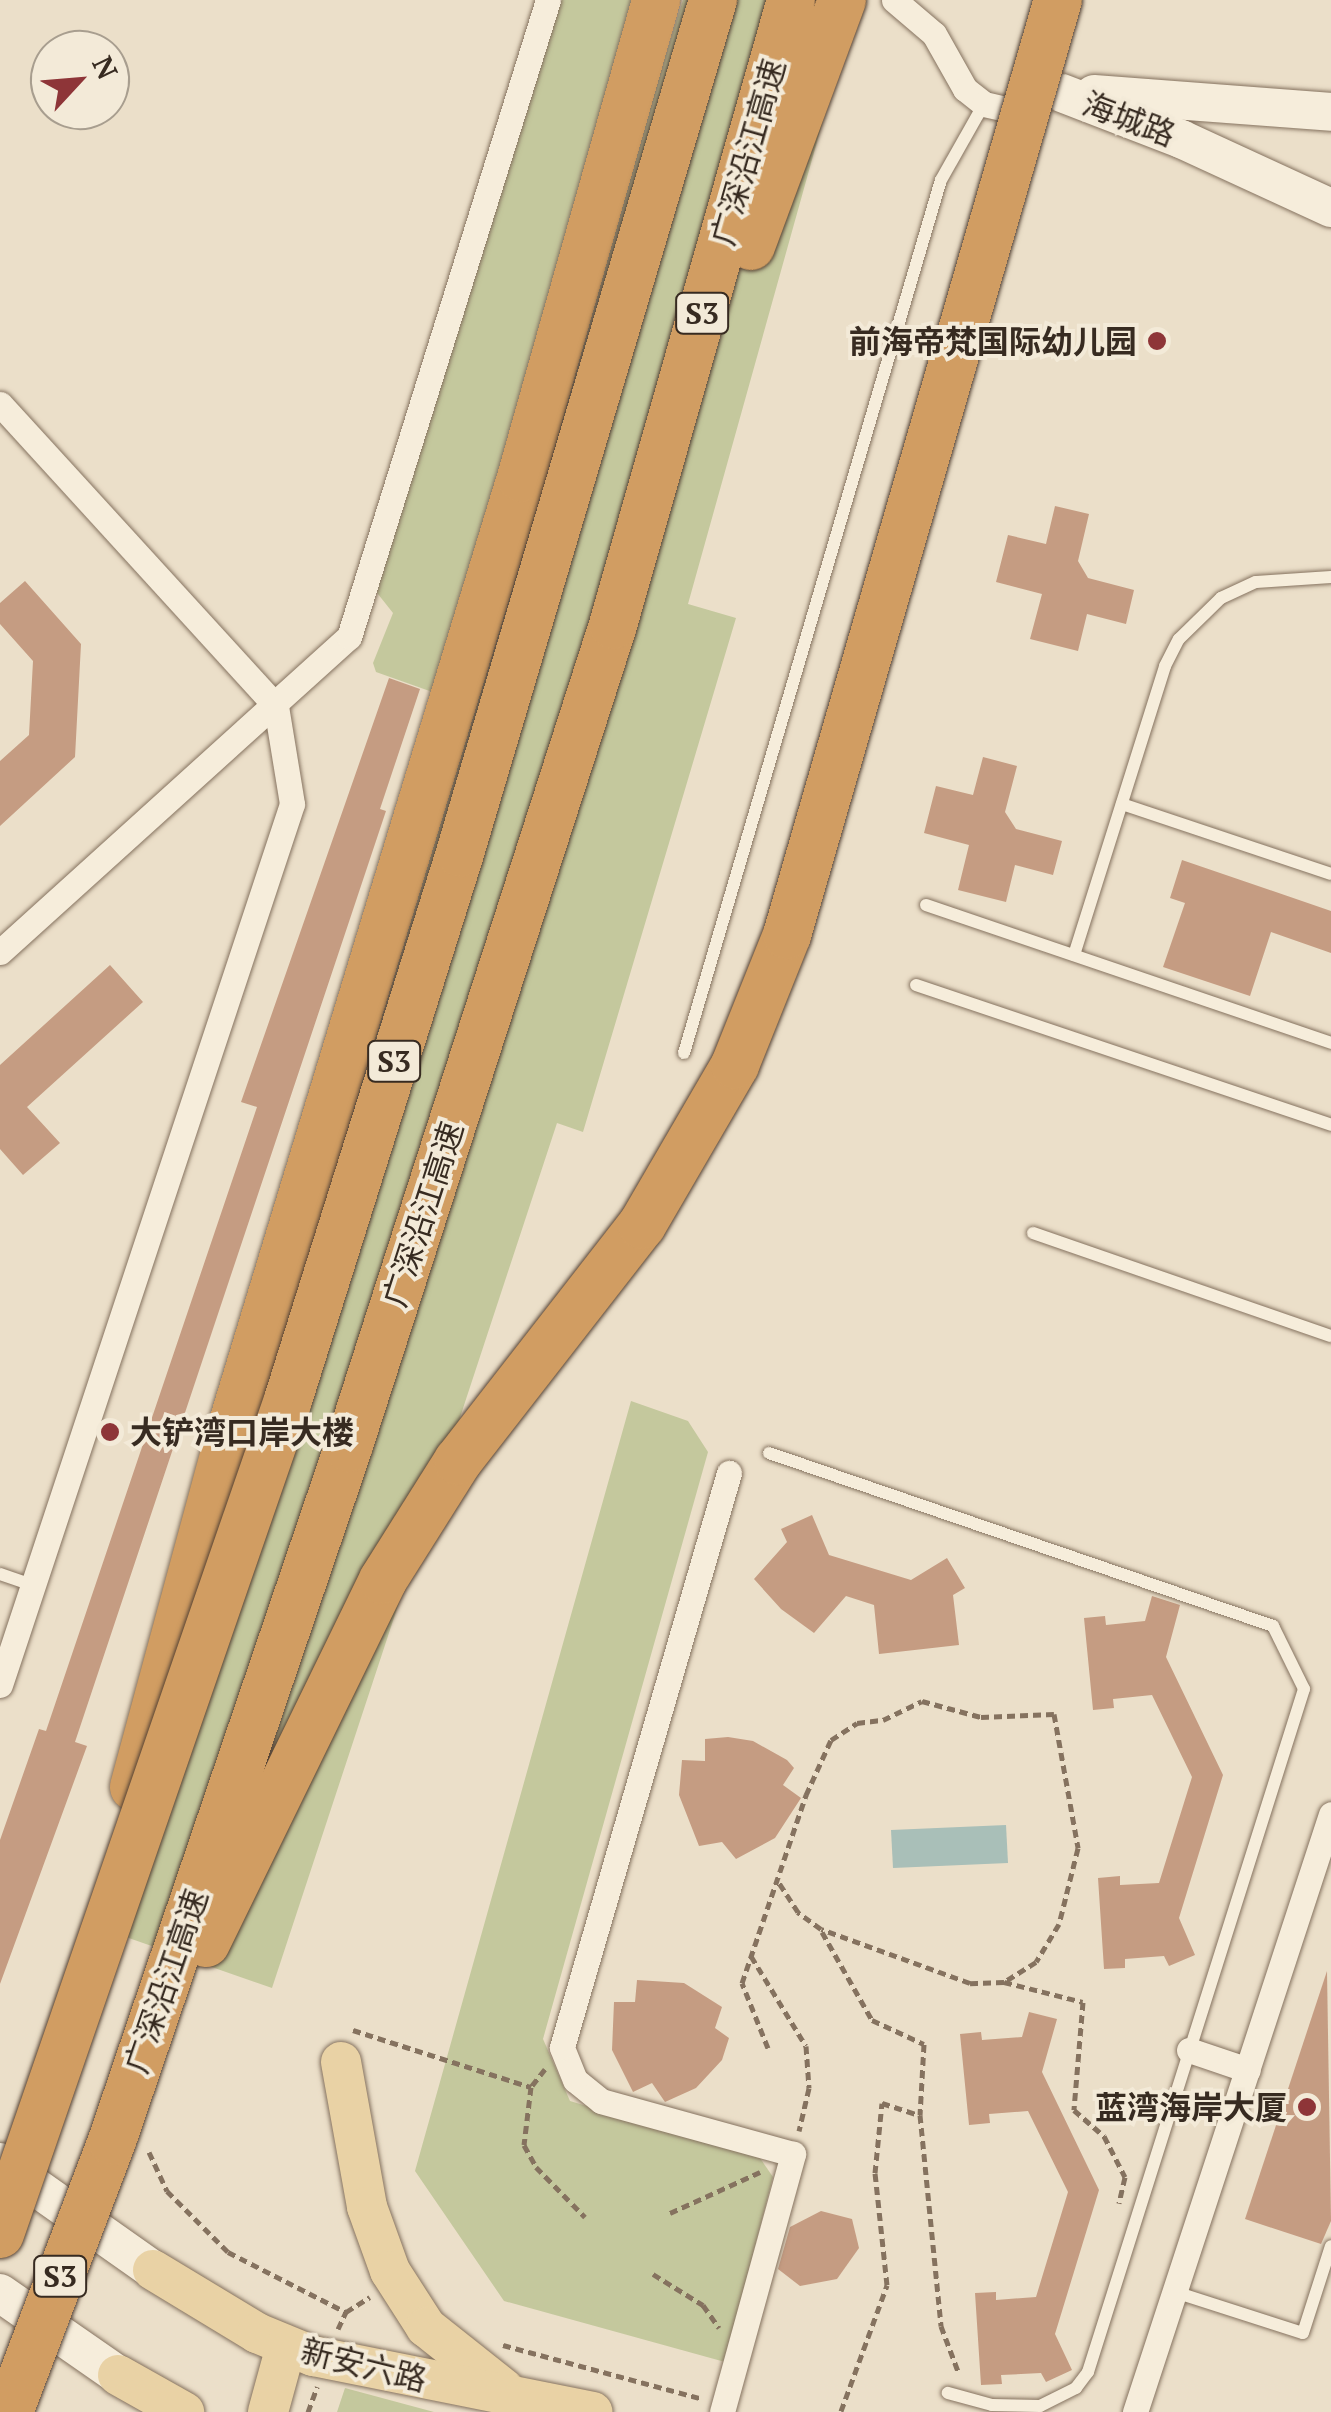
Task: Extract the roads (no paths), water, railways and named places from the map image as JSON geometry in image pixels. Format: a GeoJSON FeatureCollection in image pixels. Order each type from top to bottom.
{"type":"FeatureCollection","features":[{"type":"Feature","properties":{"kind":"highway"},"geometry":{"type":"LineString","coordinates":[[45,2112],[232,1426],[520,478],[656,0]]}},
{"type":"Feature","properties":{"kind":"highway","name":"S3"},"geometry":{"type":"LineString","coordinates":[[0,2234],[288,1400],[460,852],[713,0]]}},
{"type":"Feature","properties":{"kind":"highway","name":"广深沿江高速"},"geometry":{"type":"LineString","coordinates":[[9,2412],[128,2139],[613,625],[791,0]]}},
{"type":"Feature","properties":{"kind":"highway"},"geometry":{"type":"LineString","coordinates":[[613,625],[842,0]]}},
{"type":"Feature","properties":{"kind":"highway"},"geometry":{"type":"LineString","coordinates":[[128,2139],[383,1580],[458,1462],[642,1225],[735,1065],[786,935],[1058,0]]}},
{"type":"Feature","properties":{"kind":"main road","name":"海城路"},"geometry":{"type":"LineString","coordinates":[[1062,94],[1192,97],[1331,112]]}},
{"type":"Feature","properties":{"kind":"main road","name":"海城路"},"geometry":{"type":"LineString","coordinates":[[1062,94],[1180,138],[1331,208]]}},
{"type":"Feature","properties":{"kind":"main road"},"geometry":{"type":"LineString","coordinates":[[347,2046],[367,2207],[390,2271],[426,2327],[516,2397]]}},
{"type":"Feature","properties":{"kind":"main road"},"geometry":{"type":"LineString","coordinates":[[0,2162],[153,2270]]}},
{"type":"Feature","properties":{"kind":"main road","name":"新安六路"},"geometry":{"type":"LineString","coordinates":[[153,2270],[286,2346],[354,2368],[592,2412]]}},
{"type":"Feature","properties":{"kind":"main road"},"geometry":{"type":"LineString","coordinates":[[0,2293],[118,2375],[184,2412]]}},
{"type":"Feature","properties":{"kind":"main road"},"geometry":{"type":"LineString","coordinates":[[268,2412],[286,2346]]}},
{"type":"Feature","properties":{"kind":"street"},"geometry":{"type":"LineString","coordinates":[[0,952],[350,638],[548,0]]}},
{"type":"Feature","properties":{"kind":"street"},"geometry":{"type":"LineString","coordinates":[[894,0],[934,34],[964,89],[984,104],[1006,108],[1062,94]]}},
{"type":"Feature","properties":{"kind":"street"},"geometry":{"type":"LineString","coordinates":[[0,404],[276,706],[292,804],[0,1685]]}},
{"type":"Feature","properties":{"kind":"street"},"geometry":{"type":"LineString","coordinates":[[723,2408],[794,2154],[600,2101],[575,2080],[562,2048],[729,1473]]}},
{"type":"Feature","properties":{"kind":"street"},"geometry":{"type":"LineString","coordinates":[[1135,2412],[1248,2070],[1324,1862],[1331,1814]]}},
{"type":"Feature","properties":{"kind":"street"},"geometry":{"type":"LineString","coordinates":[[1190,2050],[1248,2070]]}},
{"type":"Feature","properties":{"kind":"lane"},"geometry":{"type":"LineString","coordinates":[[684,1053],[941,180],[984,104]]}},
{"type":"Feature","properties":{"kind":"lane"},"geometry":{"type":"LineString","coordinates":[[1074,955],[1165,666],[1200,614],[1256,582],[1331,577]]}},
{"type":"Feature","properties":{"kind":"lane"},"geometry":{"type":"LineString","coordinates":[[1122,804],[1331,874]]}},
{"type":"Feature","properties":{"kind":"lane"},"geometry":{"type":"LineString","coordinates":[[926,905],[1331,1043]]}},
{"type":"Feature","properties":{"kind":"lane"},"geometry":{"type":"LineString","coordinates":[[916,985],[1331,1125]]}},
{"type":"Feature","properties":{"kind":"lane"},"geometry":{"type":"LineString","coordinates":[[1033,1233],[1331,1336]]}},
{"type":"Feature","properties":{"kind":"lane"},"geometry":{"type":"LineString","coordinates":[[769,1453],[1273,1626],[1304,1689],[1088,2372],[1076,2388],[1040,2406],[992,2405],[948,2393]]}},
{"type":"Feature","properties":{"kind":"lane"},"geometry":{"type":"LineString","coordinates":[[0,1574],[34,1586]]}},
{"type":"Feature","properties":{"kind":"lane"},"geometry":{"type":"LineString","coordinates":[[1174,2292],[1303,2333],[1331,2246]]}},
{"type":"Feature","properties":{"kind":"water"},"geometry":{"type":"Polygon","coordinates":[[[1006,1825],[1008,1863],[893,1868],[891,1830],[1006,1825]]]}},
{"type":"Feature","properties":{"kind":"place","name":"前海帝梵国际幼儿园"},"geometry":{"type":"Point","coordinates":[1157,341]}},
{"type":"Feature","properties":{"kind":"place","name":"大铲湾口岸大楼"},"geometry":{"type":"Point","coordinates":[110,1432]}},
{"type":"Feature","properties":{"kind":"place","name":"蓝湾海岸大厦"},"geometry":{"type":"Point","coordinates":[1307,2107]}}]}
